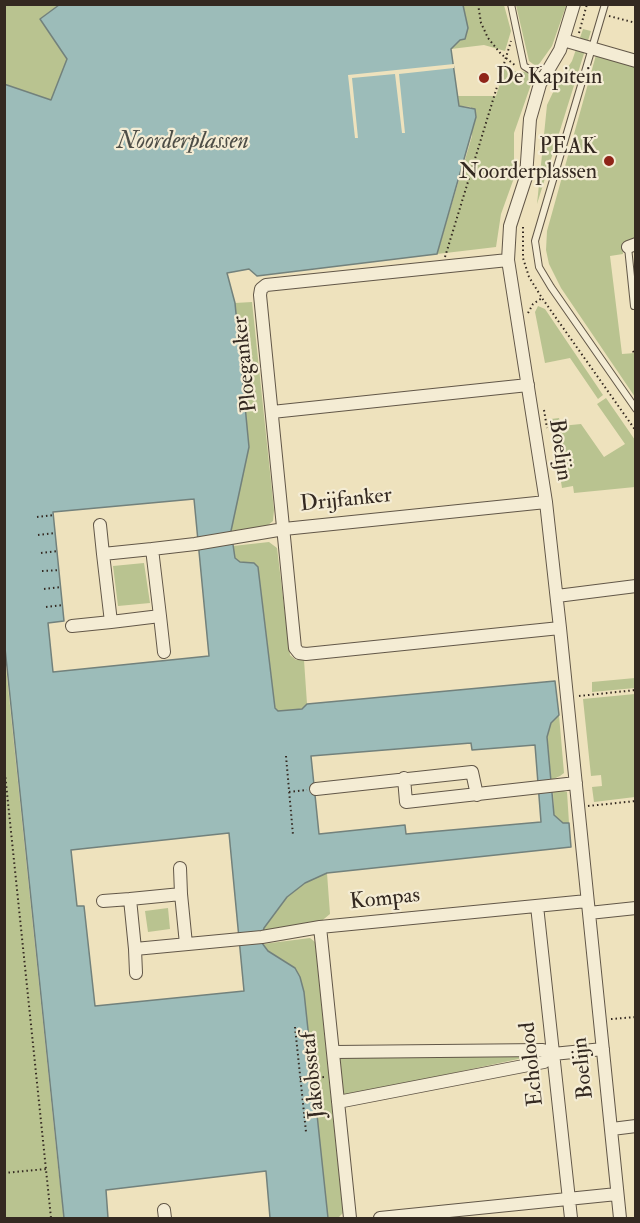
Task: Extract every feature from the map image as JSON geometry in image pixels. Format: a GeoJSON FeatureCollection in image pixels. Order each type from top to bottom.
{"type":"FeatureCollection","features":[{"type":"Feature","properties":{"kind":"street","name":"Boelijn"},"geometry":{"type":"LineString","coordinates":[[574,4],[569,42],[543,78],[530,119],[526,177],[510,226],[508,260],[546,502],[557,596],[620,1218]]}},
{"type":"Feature","properties":{"kind":"street"},"geometry":{"type":"LineString","coordinates":[[569,42],[636,61]]}},
{"type":"Feature","properties":{"kind":"street","name":"Ploeganker"},"geometry":{"type":"LineString","coordinates":[[508,260],[266,285],[261,289],[295,648],[299,653],[306,654],[560,628]]}},
{"type":"Feature","properties":{"kind":"street"},"geometry":{"type":"LineString","coordinates":[[272,412],[528,385]]}},
{"type":"Feature","properties":{"kind":"street","name":"Drijfanker"},"geometry":{"type":"LineString","coordinates":[[104,554],[195,544],[284,529],[546,502]]}},
{"type":"Feature","properties":{"kind":"street"},"geometry":{"type":"LineString","coordinates":[[100,525],[111,622]]}},
{"type":"Feature","properties":{"kind":"street"},"geometry":{"type":"LineString","coordinates":[[152,549],[164,652]]}},
{"type":"Feature","properties":{"kind":"street"},"geometry":{"type":"LineString","coordinates":[[557,596],[636,586]]}},
{"type":"Feature","properties":{"kind":"street"},"geometry":{"type":"LineString","coordinates":[[72,626],[160,616]]}},
{"type":"Feature","properties":{"kind":"street"},"geometry":{"type":"LineString","coordinates":[[316,789],[472,772],[477,795]]}},
{"type":"Feature","properties":{"kind":"street"},"geometry":{"type":"LineString","coordinates":[[404,778],[406,802],[576,783]]}},
{"type":"Feature","properties":{"kind":"street"},"geometry":{"type":"LineString","coordinates":[[180,868],[186,944]]}},
{"type":"Feature","properties":{"kind":"street"},"geometry":{"type":"LineString","coordinates":[[103,902],[181,894]]}},
{"type":"Feature","properties":{"kind":"street"},"geometry":{"type":"LineString","coordinates":[[129,899],[136,973]]}},
{"type":"Feature","properties":{"kind":"street","name":"Kompas"},"geometry":{"type":"LineString","coordinates":[[135,949],[262,937],[320,927],[537,906],[588,907]]}},
{"type":"Feature","properties":{"kind":"street","name":"Echolood"},"geometry":{"type":"LineString","coordinates":[[537,906],[571,1218]]}},
{"type":"Feature","properties":{"kind":"street"},"geometry":{"type":"LineString","coordinates":[[588,907],[636,908]]}},
{"type":"Feature","properties":{"kind":"street","name":"Jakobsstaf"},"geometry":{"type":"LineString","coordinates":[[320,927],[350,1218]]}},
{"type":"Feature","properties":{"kind":"street"},"geometry":{"type":"LineString","coordinates":[[334,1052],[543,1050],[553,1054],[603,1049]]}},
{"type":"Feature","properties":{"kind":"street"},"geometry":{"type":"LineString","coordinates":[[338,1102],[544,1062],[553,1054]]}},
{"type":"Feature","properties":{"kind":"street"},"geometry":{"type":"LineString","coordinates":[[612,1129],[636,1126]]}},
{"type":"Feature","properties":{"kind":"street"},"geometry":{"type":"LineString","coordinates":[[380,1218],[617,1194]]}},
{"type":"Feature","properties":{"kind":"lane"},"geometry":{"type":"LineString","coordinates":[[511,4],[524,66],[543,78]]}},
{"type":"Feature","properties":{"kind":"lane"},"geometry":{"type":"LineString","coordinates":[[605,4],[537,228],[535,242],[539,267],[551,287],[636,409]]}},
{"type":"Feature","properties":{"kind":"lane"},"geometry":{"type":"LineString","coordinates":[[632,245],[634,306]]}},
{"type":"Feature","properties":{"kind":"path"},"geometry":{"type":"LineString","coordinates":[[478,4],[481,23],[489,38],[505,57],[521,70]]}},
{"type":"Feature","properties":{"kind":"path"},"geometry":{"type":"LineString","coordinates":[[569,42],[587,4]]}},
{"type":"Feature","properties":{"kind":"path"},"geometry":{"type":"LineString","coordinates":[[442,268],[516,25]]}},
{"type":"Feature","properties":{"kind":"path"},"geometry":{"type":"LineString","coordinates":[[525,217],[522,228],[523,258],[529,277],[636,431]]}},
{"type":"Feature","properties":{"kind":"path"},"geometry":{"type":"LineString","coordinates":[[633,351],[636,357]]}},
{"type":"Feature","properties":{"kind":"path"},"geometry":{"type":"LineString","coordinates":[[37,517],[54,515]]}},
{"type":"Feature","properties":{"kind":"path"},"geometry":{"type":"LineString","coordinates":[[38,535],[55,533]]}},
{"type":"Feature","properties":{"kind":"path"},"geometry":{"type":"LineString","coordinates":[[41,553],[58,551]]}},
{"type":"Feature","properties":{"kind":"path"},"geometry":{"type":"LineString","coordinates":[[42,571],[60,570]]}},
{"type":"Feature","properties":{"kind":"path"},"geometry":{"type":"LineString","coordinates":[[44,589],[61,587]]}},
{"type":"Feature","properties":{"kind":"path"},"geometry":{"type":"LineString","coordinates":[[46,607],[63,605]]}},
{"type":"Feature","properties":{"kind":"path"},"geometry":{"type":"LineString","coordinates":[[578,696],[636,690]]}},
{"type":"Feature","properties":{"kind":"path"},"geometry":{"type":"LineString","coordinates":[[285,756],[293,835]]}},
{"type":"Feature","properties":{"kind":"path"},"geometry":{"type":"LineString","coordinates":[[4,764],[51,1218]]}},
{"type":"Feature","properties":{"kind":"path"},"geometry":{"type":"LineString","coordinates":[[289,792],[316,789]]}},
{"type":"Feature","properties":{"kind":"path"},"geometry":{"type":"LineString","coordinates":[[588,806],[636,801]]}},
{"type":"Feature","properties":{"kind":"path"},"geometry":{"type":"LineString","coordinates":[[611,1019],[636,1017]]}},
{"type":"Feature","properties":{"kind":"path"},"geometry":{"type":"LineString","coordinates":[[296,1027],[306,1132]]}},
{"type":"Feature","properties":{"kind":"path"},"geometry":{"type":"LineString","coordinates":[[300,1079],[326,1077]]}},
{"type":"Feature","properties":{"kind":"path"},"geometry":{"type":"LineString","coordinates":[[4,1173],[46,1169]]}},
{"type":"Feature","properties":{"kind":"green space"},"geometry":{"type":"Polygon","coordinates":[[[5,5],[59,5],[40,19],[67,59],[51,101],[5,84],[5,5]]]}},
{"type":"Feature","properties":{"kind":"green space"},"geometry":{"type":"Polygon","coordinates":[[[463,5],[504,5],[511,31],[505,51],[484,45],[451,49],[468,28],[463,5]]]}},
{"type":"Feature","properties":{"kind":"green space"},"geometry":{"type":"Polygon","coordinates":[[[516,5],[566,6],[552,46],[537,67],[529,61],[516,5]]]}},
{"type":"Feature","properties":{"kind":"green space"},"geometry":{"type":"Polygon","coordinates":[[[583,29],[591,31],[537,204],[547,105],[572,61],[583,29]]]}},
{"type":"Feature","properties":{"kind":"green space"},"geometry":{"type":"Polygon","coordinates":[[[596,55],[635,66],[635,238],[622,243],[623,254],[610,256],[622,354],[635,353],[635,397],[561,288],[549,264],[546,250],[547,231],[596,55]]]}},
{"type":"Feature","properties":{"kind":"green space"},"geometry":{"type":"Polygon","coordinates":[[[506,64],[513,71],[527,72],[534,76],[514,133],[514,178],[501,214],[496,247],[437,254],[472,136],[471,107],[459,106],[458,96],[496,96],[506,64]]]}},
{"type":"Feature","properties":{"kind":"green space"},"geometry":{"type":"Polygon","coordinates":[[[252,302],[274,510],[273,521],[267,526],[231,531],[249,447],[235,303],[252,302]]]}},
{"type":"Feature","properties":{"kind":"green space"},"geometry":{"type":"Polygon","coordinates":[[[538,306],[545,309],[603,395],[598,399],[570,358],[545,363],[535,312],[538,306]]]}},
{"type":"Feature","properties":{"kind":"green space"},"geometry":{"type":"Polygon","coordinates":[[[606,398],[635,440],[635,487],[574,493],[573,486],[562,488],[551,419],[559,418],[561,426],[581,424],[604,457],[625,444],[597,404],[606,398]]]}},
{"type":"Feature","properties":{"kind":"green space"},"geometry":{"type":"Polygon","coordinates":[[[269,542],[277,548],[290,655],[296,660],[304,660],[307,704],[302,709],[278,711],[275,707],[258,567],[254,563],[240,562],[235,558],[233,546],[269,542]]]}},
{"type":"Feature","properties":{"kind":"green space"},"geometry":{"type":"Polygon","coordinates":[[[144,563],[150,603],[118,606],[113,566],[144,563]]]}},
{"type":"Feature","properties":{"kind":"green space"},"geometry":{"type":"Polygon","coordinates":[[[4,648],[58,1167],[64,1218],[5,1218],[4,648]]]}},
{"type":"Feature","properties":{"kind":"green space"},"geometry":{"type":"Polygon","coordinates":[[[635,678],[635,688],[592,692],[592,682],[635,678]]]}},
{"type":"Feature","properties":{"kind":"green space"},"geometry":{"type":"Polygon","coordinates":[[[635,694],[635,797],[594,802],[592,787],[602,786],[601,775],[591,776],[583,699],[635,694]]]}},
{"type":"Feature","properties":{"kind":"green space"},"geometry":{"type":"Polygon","coordinates":[[[559,715],[564,773],[551,780],[547,737],[551,723],[559,715]]]}},
{"type":"Feature","properties":{"kind":"green space"},"geometry":{"type":"Polygon","coordinates":[[[553,792],[567,792],[569,823],[563,823],[554,816],[553,792]]]}},
{"type":"Feature","properties":{"kind":"green space"},"geometry":{"type":"Polygon","coordinates":[[[327,873],[330,914],[319,923],[263,932],[287,897],[305,883],[327,873]]]}},
{"type":"Feature","properties":{"kind":"green space"},"geometry":{"type":"Polygon","coordinates":[[[168,908],[170,929],[148,932],[145,911],[168,908]]]}},
{"type":"Feature","properties":{"kind":"green space"},"geometry":{"type":"Polygon","coordinates":[[[310,938],[315,942],[343,1213],[339,1217],[328,1218],[304,992],[300,977],[286,962],[268,951],[263,944],[310,938]]]}},
{"type":"Feature","properties":{"kind":"green space"},"geometry":{"type":"Polygon","coordinates":[[[537,1055],[346,1096],[343,1092],[338,1063],[340,1057],[537,1055]]]}},
{"type":"Feature","properties":{"kind":"water","name":"Noorderplassen"},"geometry":{"type":"Polygon","coordinates":[[[59,5],[463,5],[468,28],[465,39],[460,40],[451,49],[459,106],[475,109],[476,117],[437,254],[257,276],[249,269],[227,273],[235,303],[249,447],[231,531],[235,558],[240,562],[254,563],[258,567],[275,708],[278,711],[302,709],[307,704],[555,681],[559,715],[551,723],[547,737],[554,815],[563,823],[569,823],[571,847],[327,873],[305,883],[287,897],[261,932],[262,943],[268,951],[295,968],[304,992],[328,1218],[270,1218],[266,1171],[106,1190],[108,1218],[64,1218],[5,648],[4,84],[51,100],[67,59],[40,19],[59,5]],[[194,499],[53,512],[64,621],[48,623],[53,672],[209,656],[194,499]],[[471,743],[311,756],[319,834],[405,825],[406,834],[541,822],[535,745],[472,750],[471,743]],[[229,833],[71,850],[77,906],[84,906],[95,1006],[244,991],[229,833]]]}},
{"type":"Feature","properties":{"kind":"pier"},"geometry":{"type":"Polygon","coordinates":[[[454,64],[454,68],[399,74],[405,133],[402,133],[395,74],[352,78],[358,138],[355,138],[348,75],[454,64]]]}},
{"type":"Feature","properties":{"kind":"place","name":"De Kapitein"},"geometry":{"type":"Point","coordinates":[484,78]}},
{"type":"Feature","properties":{"kind":"place","name":"PEAK Noorderplassen"},"geometry":{"type":"Point","coordinates":[609,161]}}]}
